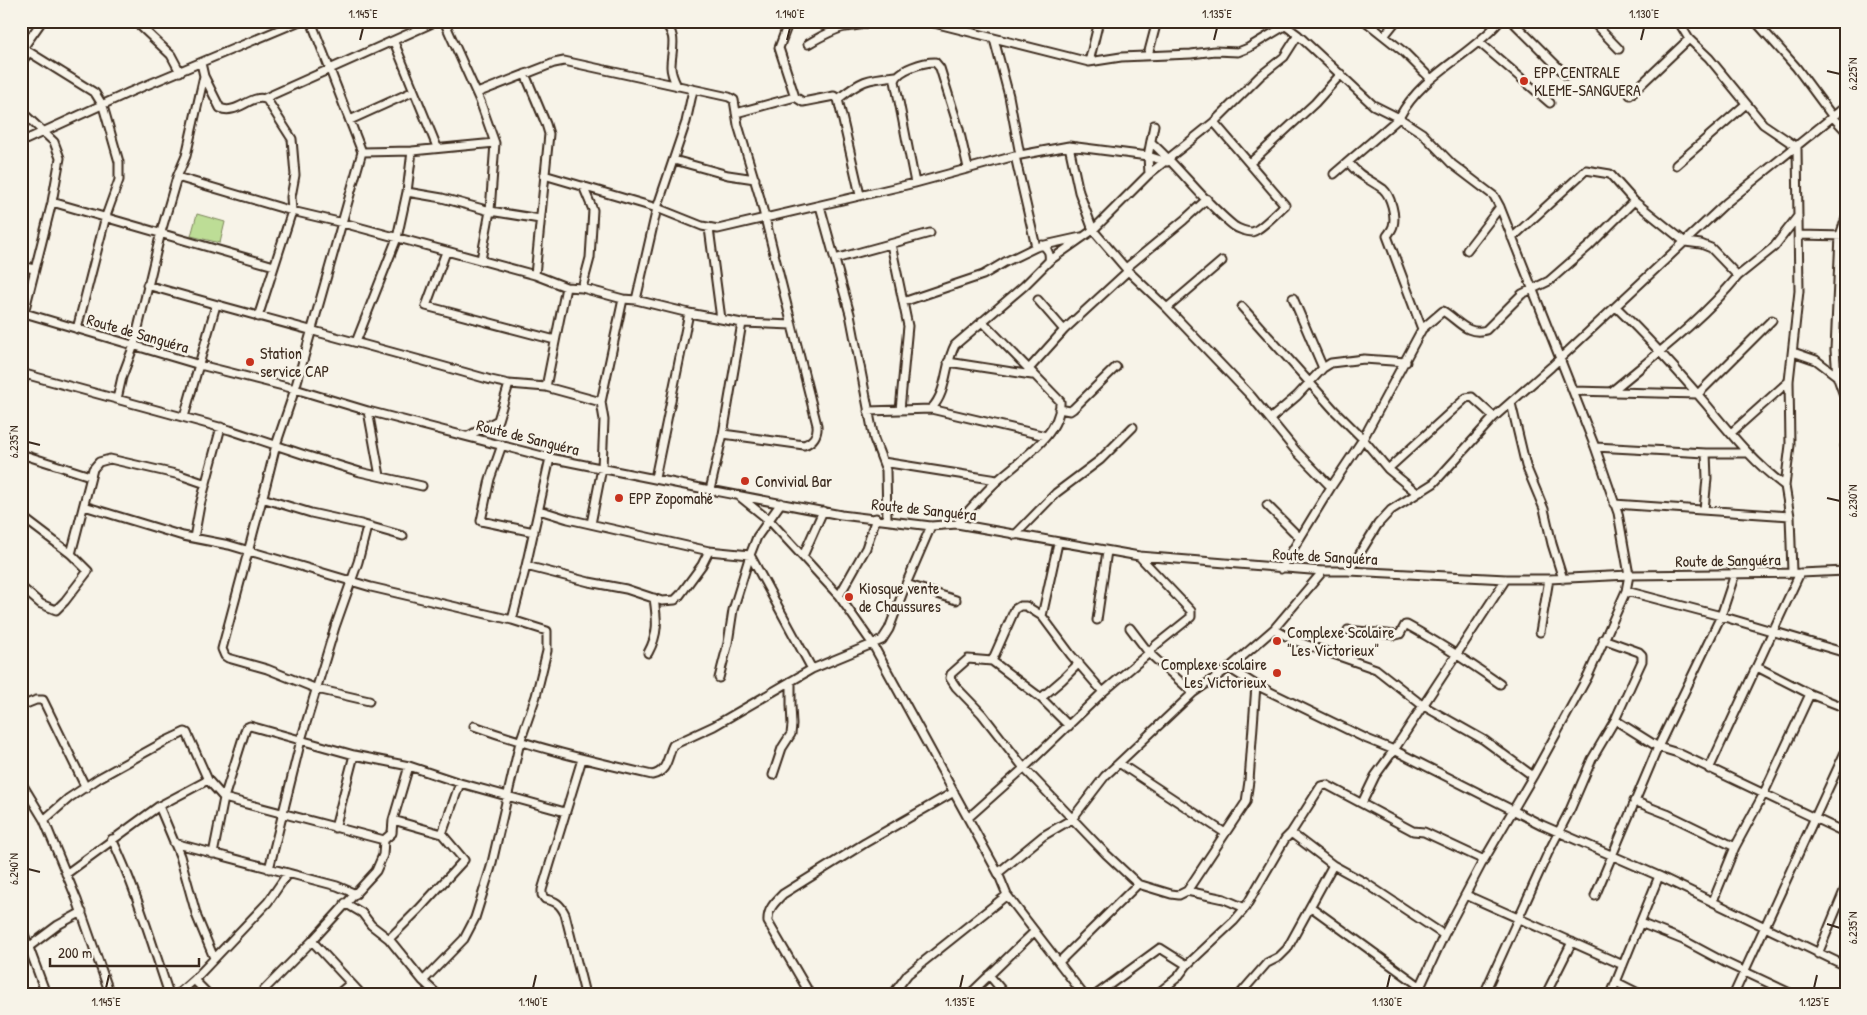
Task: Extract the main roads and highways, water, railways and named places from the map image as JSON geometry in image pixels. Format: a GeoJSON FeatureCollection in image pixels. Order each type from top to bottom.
{"type":"FeatureCollection","features":[{"type":"Feature","properties":{"kind":"place","name":"EPP CENTRALE KLEME-SANGUERA"},"geometry":{"type":"Point","coordinates":[1524,81]}},
{"type":"Feature","properties":{"kind":"place","name":"Station service CAP"},"geometry":{"type":"Point","coordinates":[250,362]}},
{"type":"Feature","properties":{"kind":"place","name":"Convivial Bar"},"geometry":{"type":"Point","coordinates":[745,481]}},
{"type":"Feature","properties":{"kind":"place","name":"EPP Zopomahé"},"geometry":{"type":"Point","coordinates":[619,498]}},
{"type":"Feature","properties":{"kind":"place","name":"Kiosque vente de Chaussures"},"geometry":{"type":"Point","coordinates":[849,597]}},
{"type":"Feature","properties":{"kind":"place","name":"Complexe Scolaire \"Les Victorieux\""},"geometry":{"type":"Point","coordinates":[1277,641]}},
{"type":"Feature","properties":{"kind":"place","name":"Complexe scolaire Les Victorieux"},"geometry":{"type":"Point","coordinates":[1277,673]}}]}
